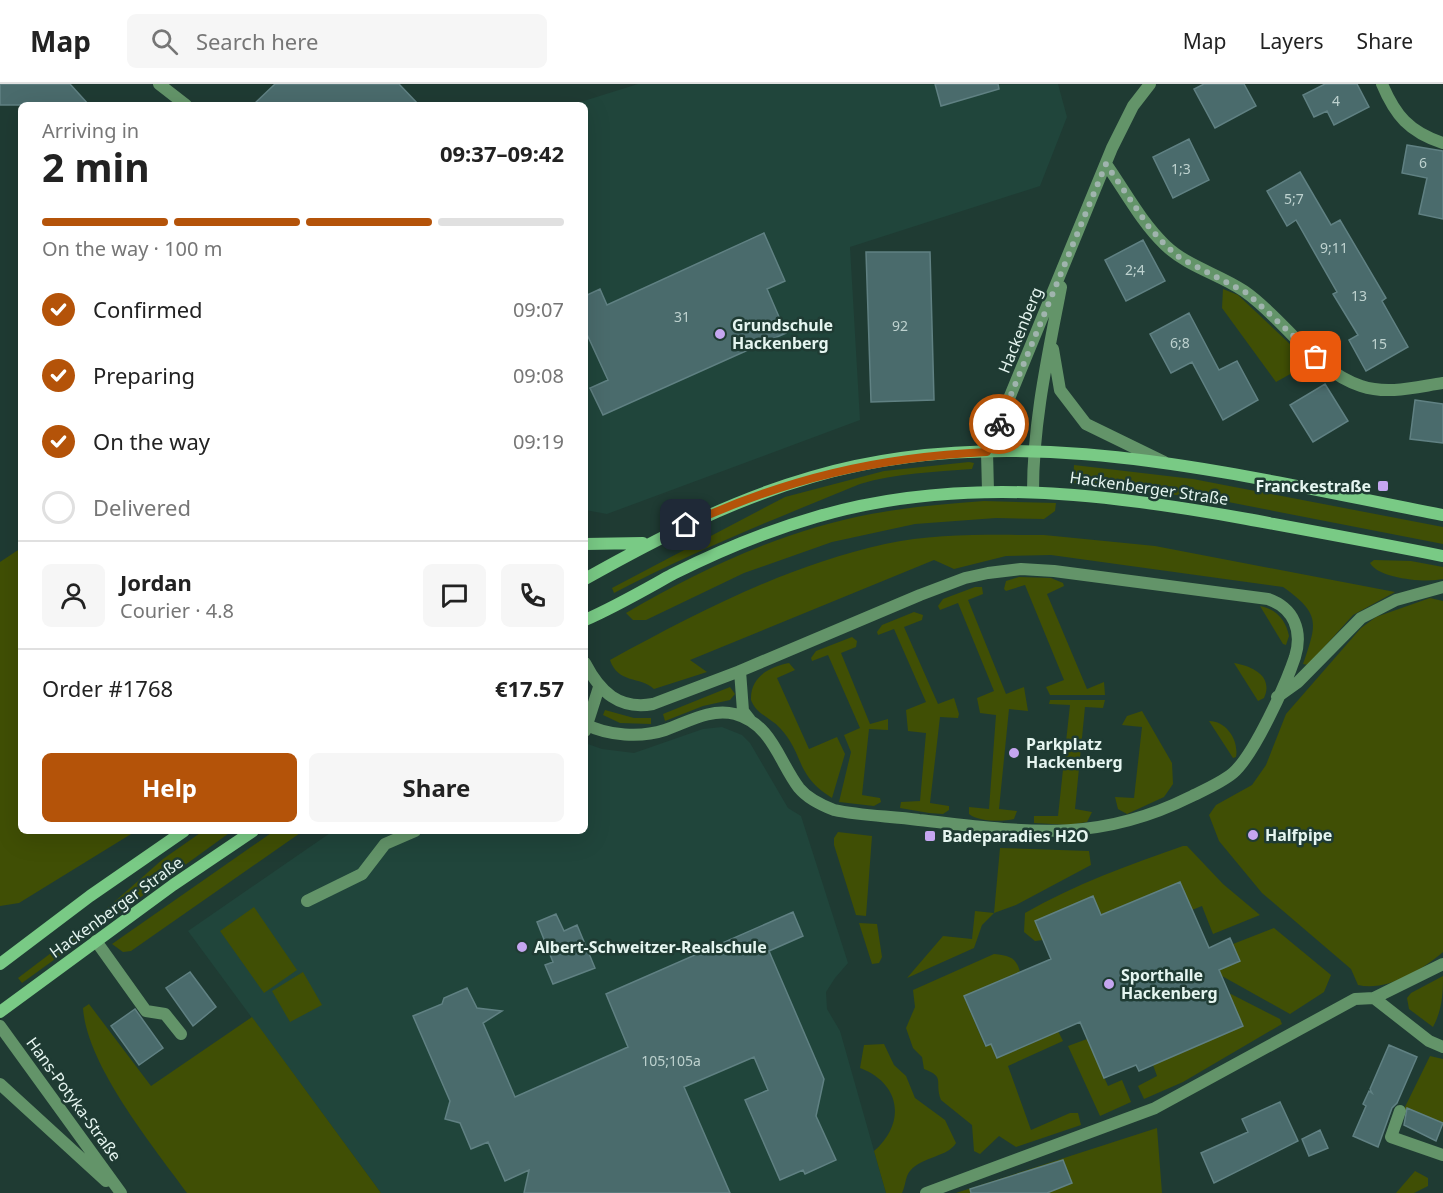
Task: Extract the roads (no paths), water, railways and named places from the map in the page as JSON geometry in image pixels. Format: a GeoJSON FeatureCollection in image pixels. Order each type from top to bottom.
{"type":"FeatureCollection","features":[{"type":"Feature","properties":{"kind":"street"},"geometry":{"type":"LineString","coordinates":[[159,84],[182,102]]}},
{"type":"Feature","properties":{"kind":"street","name":"Hackenberg"},"geometry":{"type":"LineString","coordinates":[[987,452],[1106,164],[1133,106],[1149,84]]}},
{"type":"Feature","properties":{"kind":"street"},"geometry":{"type":"LineString","coordinates":[[1382,84],[1394,112],[1422,134],[1443,143]]}},
{"type":"Feature","properties":{"kind":"street"},"geometry":{"type":"LineString","coordinates":[[1106,164],[1149,227],[1165,245],[1180,258],[1247,293],[1316,357],[1347,381],[1377,390],[1443,383]]}},
{"type":"Feature","properties":{"kind":"street","name":"Hackenberg"},"geometry":{"type":"LineString","coordinates":[[1033,491],[1033,450],[1051,338],[1068,254]]}},
{"type":"Feature","properties":{"kind":"street","name":"Hackenberg"},"geometry":{"type":"LineString","coordinates":[[1051,338],[1060,390],[1079,417],[1086,424],[1168,464]]}},
{"type":"Feature","properties":{"kind":"street","name":"Hackenberger Straße"},"geometry":{"type":"LineString","coordinates":[[588,577],[650,542],[763,493],[812,477],[888,460],[987,452],[1033,450],[1168,464],[1443,515]]}},
{"type":"Feature","properties":{"kind":"street"},"geometry":{"type":"LineString","coordinates":[[987,452],[988,491]]}},
{"type":"Feature","properties":{"kind":"street","name":"Hackenberger Straße"},"geometry":{"type":"LineString","coordinates":[[588,618],[708,558],[814,517],[897,498],[988,491],[1103,495],[1182,507],[1443,556]]}},
{"type":"Feature","properties":{"kind":"street"},"geometry":{"type":"LineString","coordinates":[[588,544],[622,545],[650,542]]}},
{"type":"Feature","properties":{"kind":"street"},"geometry":{"type":"LineString","coordinates":[[588,668],[599,687],[619,701],[641,706],[674,698],[857,620],[965,578],[1021,570],[1054,571],[1268,599],[1281,604],[1292,616],[1299,634],[1294,659],[1276,698],[1246,759],[1232,774],[1177,803],[1134,820],[1073,832],[986,827],[834,810],[812,799],[799,788],[776,747],[743,711],[740,671]]}},
{"type":"Feature","properties":{"kind":"street"},"geometry":{"type":"LineString","coordinates":[[1276,698],[1298,682],[1361,618],[1396,600],[1443,586]]}},
{"type":"Feature","properties":{"kind":"street"},"geometry":{"type":"LineString","coordinates":[[588,721],[599,687]]}},
{"type":"Feature","properties":{"kind":"street"},"geometry":{"type":"LineString","coordinates":[[588,727],[616,734],[635,735],[659,732],[711,713],[726,712],[750,720]]}},
{"type":"Feature","properties":{"kind":"street","name":"Hackenberger Straße"},"geometry":{"type":"LineString","coordinates":[[0,964],[90,896],[180,834]]}},
{"type":"Feature","properties":{"kind":"street","name":"Hackenberger Straße"},"geometry":{"type":"LineString","coordinates":[[0,1012],[96,941],[249,834]]}},
{"type":"Feature","properties":{"kind":"street"},"geometry":{"type":"LineString","coordinates":[[307,901],[362,874],[385,844],[408,834]]}},
{"type":"Feature","properties":{"kind":"street"},"geometry":{"type":"LineString","coordinates":[[96,941],[146,1011],[165,1014],[181,1034]]}},
{"type":"Feature","properties":{"kind":"street"},"geometry":{"type":"LineString","coordinates":[[926,1193],[1155,1108],[1355,999],[1374,998],[1443,964]]}},
{"type":"Feature","properties":{"kind":"street"},"geometry":{"type":"LineString","coordinates":[[1374,998],[1429,1041],[1443,1047]]}},
{"type":"Feature","properties":{"kind":"street","name":"Hans-Potyka-Straße"},"geometry":{"type":"LineString","coordinates":[[0,1026],[119,1193]]}},
{"type":"Feature","properties":{"kind":"street","name":"Hans-Potyka-Straße"},"geometry":{"type":"LineString","coordinates":[[0,1084],[119,1193]]}},
{"type":"Feature","properties":{"kind":"street"},"geometry":{"type":"LineString","coordinates":[[1400,1111],[1391,1137],[1443,1155]]}},
{"type":"Feature","properties":{"kind":"place","name":"Grundschule Hackenberg"},"geometry":{"type":"Point","coordinates":[720,334]}},
{"type":"Feature","properties":{"kind":"place","name":"Franckestraße"},"geometry":{"type":"Point","coordinates":[1383,486]}},
{"type":"Feature","properties":{"kind":"place","name":"Parkplatz Hackenberg"},"geometry":{"type":"Point","coordinates":[1014,753]}},
{"type":"Feature","properties":{"kind":"place","name":"Halfpipe"},"geometry":{"type":"Point","coordinates":[1253,835]}},
{"type":"Feature","properties":{"kind":"place","name":"Badeparadies H2O"},"geometry":{"type":"Point","coordinates":[930,836]}},
{"type":"Feature","properties":{"kind":"place","name":"Albert-Schweitzer-Realschule"},"geometry":{"type":"Point","coordinates":[522,947]}},
{"type":"Feature","properties":{"kind":"place","name":"Sporthalle Hackenberg"},"geometry":{"type":"Point","coordinates":[1109,984]}}]}
